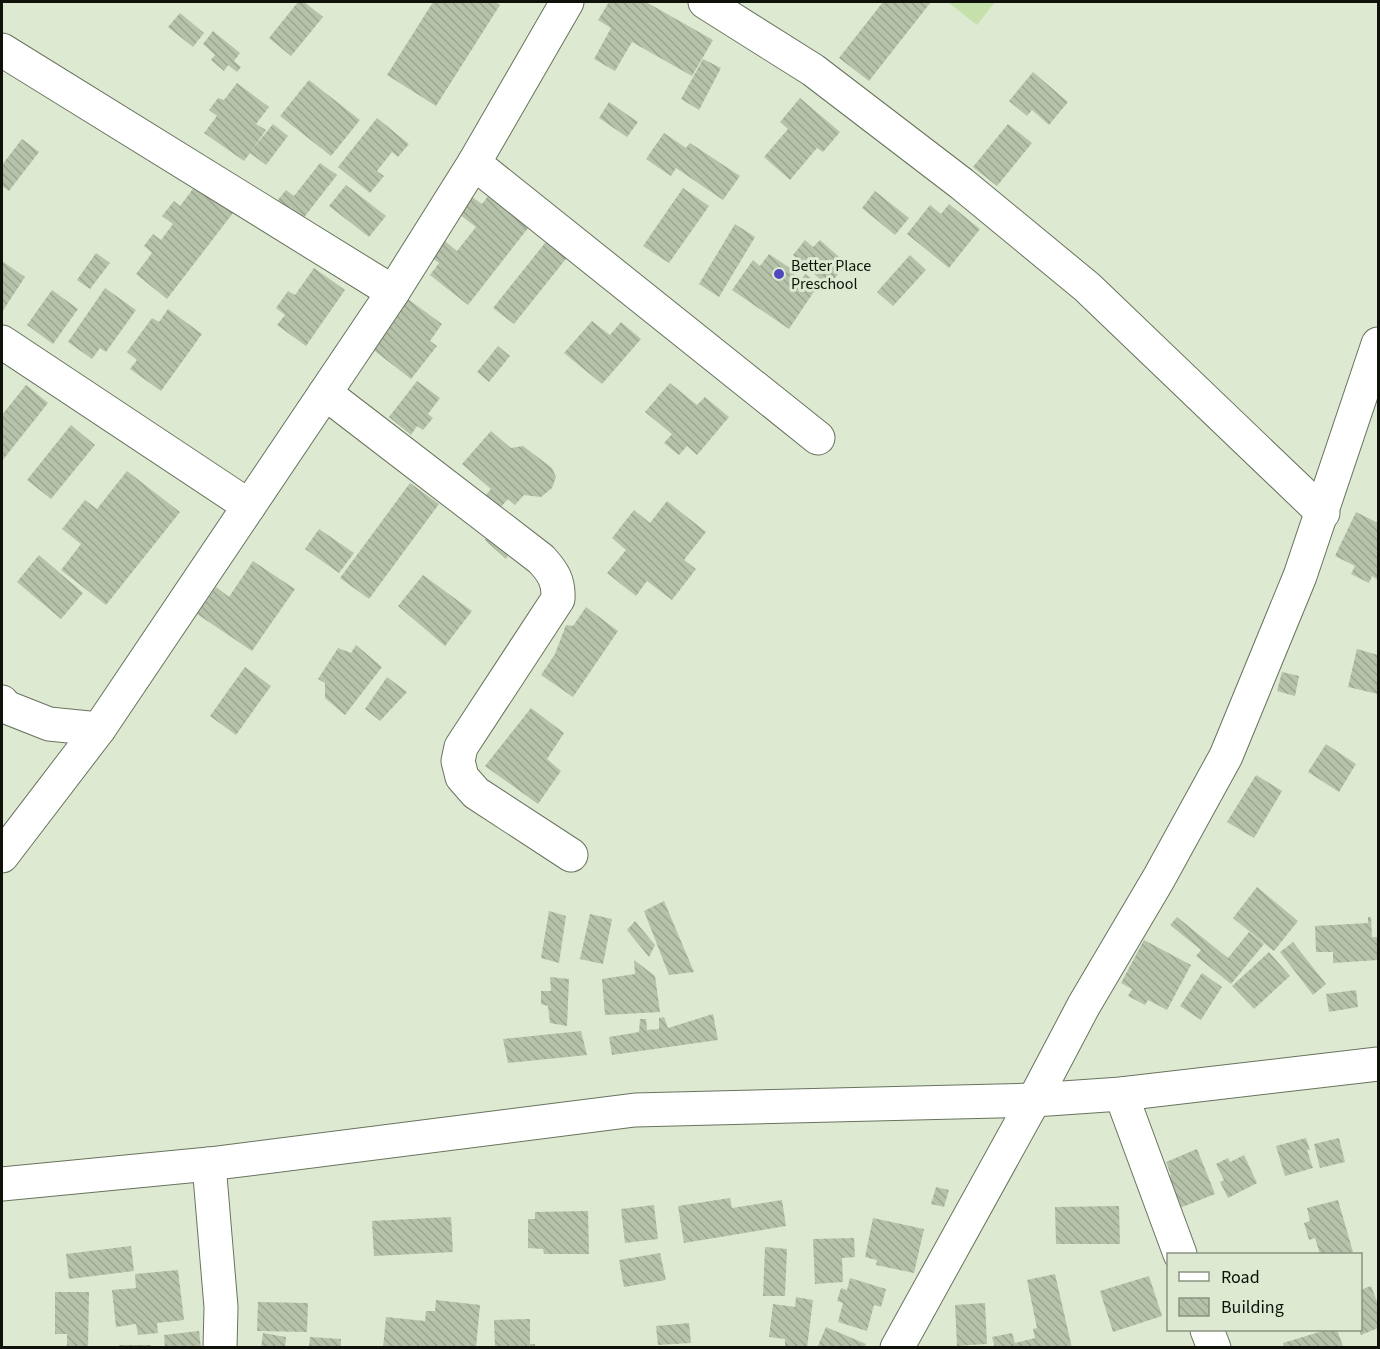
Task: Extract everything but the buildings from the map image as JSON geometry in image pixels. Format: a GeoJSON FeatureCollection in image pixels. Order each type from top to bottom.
{"type":"FeatureCollection","features":[{"type":"Feature","properties":{"kind":"street"},"geometry":{"type":"LineString","coordinates":[[2,856],[99,729],[393,292],[474,163],[567,2]]}},
{"type":"Feature","properties":{"kind":"street"},"geometry":{"type":"LineString","coordinates":[[705,2],[822,78],[962,184],[1087,287],[1323,513]]}},
{"type":"Feature","properties":{"kind":"street"},"geometry":{"type":"LineString","coordinates":[[2,50],[393,292]]}},
{"type":"Feature","properties":{"kind":"street"},"geometry":{"type":"LineString","coordinates":[[474,163],[818,438]]}},
{"type":"Feature","properties":{"kind":"street"},"geometry":{"type":"LineString","coordinates":[[2,342],[249,506]]}},
{"type":"Feature","properties":{"kind":"street"},"geometry":{"type":"LineString","coordinates":[[897,1347],[1084,1005],[1159,878],[1226,756],[1300,576],[1378,344]]}},
{"type":"Feature","properties":{"kind":"street"},"geometry":{"type":"LineString","coordinates":[[325,393],[542,559],[554,572],[559,585],[558,599],[461,747],[458,761],[462,777],[476,793],[571,855]]}},
{"type":"Feature","properties":{"kind":"street"},"geometry":{"type":"LineString","coordinates":[[2,702],[6,707],[49,724],[99,729]]}},
{"type":"Feature","properties":{"kind":"street"},"geometry":{"type":"LineString","coordinates":[[2,1184],[209,1164],[635,1110],[1034,1100],[1121,1094],[1378,1064]]}},
{"type":"Feature","properties":{"kind":"street"},"geometry":{"type":"LineString","coordinates":[[1121,1094],[1180,1253]]}},
{"type":"Feature","properties":{"kind":"street"},"geometry":{"type":"LineString","coordinates":[[209,1164],[220,1307],[220,1347]]}},
{"type":"Feature","properties":{"kind":"street"},"geometry":{"type":"LineString","coordinates":[[1208,1331],[1214,1347]]}},
{"type":"Feature","properties":{"kind":"green space"},"geometry":{"type":"Polygon","coordinates":[[[948,2],[995,2],[977,25],[948,2]]]}},
{"type":"Feature","properties":{"kind":"place","name":"Better Place Preschool"},"geometry":{"type":"Point","coordinates":[779,274]}}]}
